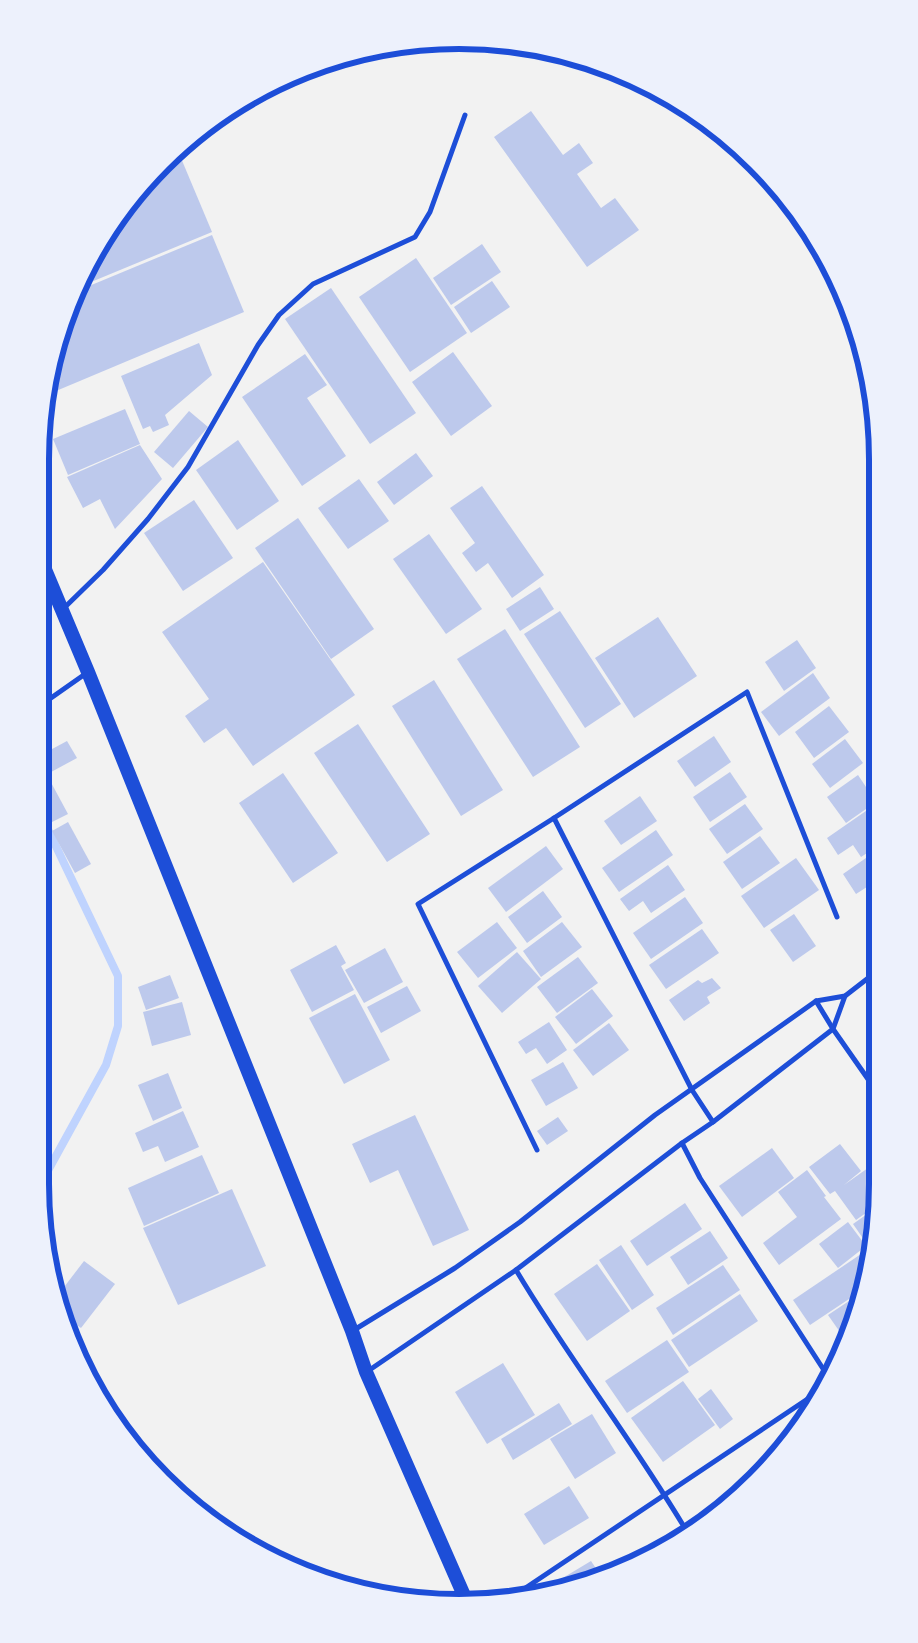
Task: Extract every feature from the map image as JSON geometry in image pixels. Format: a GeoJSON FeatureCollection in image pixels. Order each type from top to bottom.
{"type":"FeatureCollection","features":[{"type":"Feature","properties":{"kind":"highway"},"geometry":{"type":"LineString","coordinates":[[49,579],[352,1331],[366,1372],[463,1594]]}},
{"type":"Feature","properties":{"kind":"street"},"geometry":{"type":"LineString","coordinates":[[62,610],[103,570],[148,519],[188,467],[258,345],[279,316],[313,284],[415,237],[430,212],[465,115]]}},
{"type":"Feature","properties":{"kind":"street"},"geometry":{"type":"LineString","coordinates":[[49,699],[88,672]]}},
{"type":"Feature","properties":{"kind":"street"},"geometry":{"type":"LineString","coordinates":[[537,1150],[418,904],[747,692],[837,916]]}},
{"type":"Feature","properties":{"kind":"street"},"geometry":{"type":"LineString","coordinates":[[554,818],[692,1090],[713,1122]]}},
{"type":"Feature","properties":{"kind":"street"},"geometry":{"type":"LineString","coordinates":[[352,1331],[454,1268],[520,1222],[655,1115],[816,1001],[845,996],[869,977]]}},
{"type":"Feature","properties":{"kind":"street"},"geometry":{"type":"LineString","coordinates":[[366,1372],[516,1270],[833,1029],[845,996]]}},
{"type":"Feature","properties":{"kind":"street"},"geometry":{"type":"LineString","coordinates":[[816,1001],[869,1081]]}},
{"type":"Feature","properties":{"kind":"street"},"geometry":{"type":"LineString","coordinates":[[682,1143],[700,1178],[824,1370]]}},
{"type":"Feature","properties":{"kind":"street"},"geometry":{"type":"LineString","coordinates":[[516,1270],[539,1309],[665,1494],[684,1527]]}},
{"type":"Feature","properties":{"kind":"street"},"geometry":{"type":"LineString","coordinates":[[524,1589],[808,1399]]}},
{"type":"Feature","properties":{"kind":"building"},"geometry":{"type":"Polygon","coordinates":[[[531,111],[563,155],[579,143],[593,163],[577,174],[601,208],[615,198],[639,230],[587,267],[494,137],[531,111]]]}},
{"type":"Feature","properties":{"kind":"building"},"geometry":{"type":"Polygon","coordinates":[[[181,158],[212,232],[89,283],[118,231],[134,209],[181,158]]]}},
{"type":"Feature","properties":{"kind":"building"},"geometry":{"type":"Polygon","coordinates":[[[212,235],[244,312],[56,391],[63,353],[87,287],[212,235]]]}},
{"type":"Feature","properties":{"kind":"building"},"geometry":{"type":"Polygon","coordinates":[[[482,244],[501,272],[451,305],[433,278],[482,244]]]}},
{"type":"Feature","properties":{"kind":"building"},"geometry":{"type":"Polygon","coordinates":[[[416,258],[467,333],[410,372],[359,297],[416,258]]]}},
{"type":"Feature","properties":{"kind":"building"},"geometry":{"type":"Polygon","coordinates":[[[492,281],[510,307],[471,333],[454,307],[492,281]]]}},
{"type":"Feature","properties":{"kind":"building"},"geometry":{"type":"Polygon","coordinates":[[[331,288],[416,413],[370,444],[285,319],[331,288]]]}},
{"type":"Feature","properties":{"kind":"building"},"geometry":{"type":"Polygon","coordinates":[[[199,343],[212,375],[165,415],[169,425],[153,432],[150,426],[143,429],[121,376],[199,343]]]}},
{"type":"Feature","properties":{"kind":"building"},"geometry":{"type":"Polygon","coordinates":[[[453,352],[492,406],[451,436],[412,382],[453,352]]]}},
{"type":"Feature","properties":{"kind":"building"},"geometry":{"type":"Polygon","coordinates":[[[305,354],[327,385],[307,398],[346,456],[302,486],[242,397],[305,354]]]}},
{"type":"Feature","properties":{"kind":"building"},"geometry":{"type":"Polygon","coordinates":[[[125,409],[140,444],[68,475],[53,439],[125,409]]]}},
{"type":"Feature","properties":{"kind":"building"},"geometry":{"type":"Polygon","coordinates":[[[189,411],[208,427],[173,468],[154,452],[189,411]]]}},
{"type":"Feature","properties":{"kind":"building"},"geometry":{"type":"Polygon","coordinates":[[[238,440],[279,501],[237,530],[196,470],[238,440]]]}},
{"type":"Feature","properties":{"kind":"building"},"geometry":{"type":"Polygon","coordinates":[[[140,445],[162,479],[115,529],[100,499],[83,508],[67,477],[140,445]]]}},
{"type":"Feature","properties":{"kind":"building"},"geometry":{"type":"Polygon","coordinates":[[[416,453],[433,476],[394,505],[377,482],[416,453]]]}},
{"type":"Feature","properties":{"kind":"building"},"geometry":{"type":"Polygon","coordinates":[[[359,479],[389,521],[348,549],[318,508],[359,479]]]}},
{"type":"Feature","properties":{"kind":"building"},"geometry":{"type":"Polygon","coordinates":[[[482,486],[544,575],[512,598],[488,563],[476,572],[462,553],[475,543],[450,508],[482,486]]]}},
{"type":"Feature","properties":{"kind":"building"},"geometry":{"type":"Polygon","coordinates":[[[194,500],[233,558],[183,591],[144,533],[194,500]]]}},
{"type":"Feature","properties":{"kind":"building"},"geometry":{"type":"Polygon","coordinates":[[[298,518],[374,629],[331,659],[255,548],[298,518]]]}},
{"type":"Feature","properties":{"kind":"building"},"geometry":{"type":"Polygon","coordinates":[[[429,534],[482,609],[446,634],[393,559],[429,534]]]}},
{"type":"Feature","properties":{"kind":"building"},"geometry":{"type":"Polygon","coordinates":[[[263,562],[355,695],[253,766],[226,728],[204,743],[185,716],[209,699],[162,632],[263,562]]]}},
{"type":"Feature","properties":{"kind":"building"},"geometry":{"type":"Polygon","coordinates":[[[540,587],[554,609],[520,631],[506,609],[540,587]]]}},
{"type":"Feature","properties":{"kind":"building"},"geometry":{"type":"Polygon","coordinates":[[[560,611],[621,704],[585,728],[524,634],[560,611]]]}},
{"type":"Feature","properties":{"kind":"building"},"geometry":{"type":"Polygon","coordinates":[[[658,617],[697,676],[634,718],[595,658],[658,617]]]}},
{"type":"Feature","properties":{"kind":"building"},"geometry":{"type":"Polygon","coordinates":[[[505,629],[580,747],[533,777],[457,659],[505,629]]]}},
{"type":"Feature","properties":{"kind":"building"},"geometry":{"type":"Polygon","coordinates":[[[797,640],[816,668],[784,691],[765,662],[797,640]]]}},
{"type":"Feature","properties":{"kind":"building"},"geometry":{"type":"Polygon","coordinates":[[[813,673],[830,698],[779,736],[761,712],[813,673]]]}},
{"type":"Feature","properties":{"kind":"building"},"geometry":{"type":"Polygon","coordinates":[[[434,680],[503,790],[461,816],[392,706],[434,680]]]}},
{"type":"Feature","properties":{"kind":"building"},"geometry":{"type":"Polygon","coordinates":[[[829,706],[849,732],[814,758],[795,732],[829,706]]]}},
{"type":"Feature","properties":{"kind":"building"},"geometry":{"type":"Polygon","coordinates":[[[358,724],[430,834],[387,862],[314,753],[358,724]]]}},
{"type":"Feature","properties":{"kind":"building"},"geometry":{"type":"Polygon","coordinates":[[[714,736],[731,762],[695,787],[677,761],[714,736]]]}},
{"type":"Feature","properties":{"kind":"building"},"geometry":{"type":"Polygon","coordinates":[[[845,739],[863,763],[830,788],[812,764],[845,739]]]}},
{"type":"Feature","properties":{"kind":"building"},"geometry":{"type":"Polygon","coordinates":[[[67,741],[77,758],[49,773],[49,751],[67,741]]]}},
{"type":"Feature","properties":{"kind":"building"},"geometry":{"type":"Polygon","coordinates":[[[730,772],[747,797],[710,822],[693,797],[730,772]]]}},
{"type":"Feature","properties":{"kind":"building"},"geometry":{"type":"Polygon","coordinates":[[[283,773],[338,853],[293,883],[239,803],[283,773]]]}},
{"type":"Feature","properties":{"kind":"building"},"geometry":{"type":"Polygon","coordinates":[[[858,775],[869,792],[869,807],[846,823],[827,797],[858,775]]]}},
{"type":"Feature","properties":{"kind":"building"},"geometry":{"type":"Polygon","coordinates":[[[49,779],[68,814],[52,822],[49,817],[49,779]]]}},
{"type":"Feature","properties":{"kind":"building"},"geometry":{"type":"Polygon","coordinates":[[[640,796],[657,821],[621,845],[604,821],[640,796]]]}},
{"type":"Feature","properties":{"kind":"building"},"geometry":{"type":"Polygon","coordinates":[[[745,804],[763,829],[727,854],[709,829],[745,804]]]}},
{"type":"Feature","properties":{"kind":"building"},"geometry":{"type":"Polygon","coordinates":[[[869,809],[869,852],[861,857],[853,845],[838,855],[827,838],[869,809]]]}},
{"type":"Feature","properties":{"kind":"building"},"geometry":{"type":"Polygon","coordinates":[[[68,822],[91,864],[75,873],[52,831],[68,822]]]}},
{"type":"Feature","properties":{"kind":"building"},"geometry":{"type":"Polygon","coordinates":[[[656,830],[673,855],[619,892],[602,868],[656,830]]]}},
{"type":"Feature","properties":{"kind":"building"},"geometry":{"type":"Polygon","coordinates":[[[760,836],[780,863],[742,889],[723,862],[760,836]]]}},
{"type":"Feature","properties":{"kind":"building"},"geometry":{"type":"Polygon","coordinates":[[[546,846],[563,869],[506,912],[488,888],[546,846]]]}},
{"type":"Feature","properties":{"kind":"building"},"geometry":{"type":"Polygon","coordinates":[[[869,856],[869,886],[856,894],[843,874],[869,856]]]}},
{"type":"Feature","properties":{"kind":"building"},"geometry":{"type":"Polygon","coordinates":[[[796,858],[819,890],[764,928],[741,896],[796,858]]]}},
{"type":"Feature","properties":{"kind":"building"},"geometry":{"type":"Polygon","coordinates":[[[668,865],[685,890],[651,913],[643,901],[629,911],[620,899],[668,865]]]}},
{"type":"Feature","properties":{"kind":"building"},"geometry":{"type":"Polygon","coordinates":[[[543,891],[562,917],[527,943],[508,917],[543,891]]]}},
{"type":"Feature","properties":{"kind":"building"},"geometry":{"type":"Polygon","coordinates":[[[685,897],[703,923],[651,959],[633,933],[685,897]]]}},
{"type":"Feature","properties":{"kind":"building"},"geometry":{"type":"Polygon","coordinates":[[[794,914],[816,946],[793,962],[770,930],[794,914]]]}},
{"type":"Feature","properties":{"kind":"building"},"geometry":{"type":"Polygon","coordinates":[[[497,922],[517,948],[478,978],[457,952],[497,922]]]}},
{"type":"Feature","properties":{"kind":"building"},"geometry":{"type":"Polygon","coordinates":[[[562,922],[582,947],[541,977],[523,951],[562,922]]]}},
{"type":"Feature","properties":{"kind":"building"},"geometry":{"type":"Polygon","coordinates":[[[702,929],[719,953],[666,989],[649,965],[702,929]]]}},
{"type":"Feature","properties":{"kind":"building"},"geometry":{"type":"Polygon","coordinates":[[[336,945],[346,963],[341,966],[354,990],[312,1012],[290,970],[336,945]]]}},
{"type":"Feature","properties":{"kind":"building"},"geometry":{"type":"Polygon","coordinates":[[[385,948],[403,982],[364,1003],[345,970],[385,948]]]}},
{"type":"Feature","properties":{"kind":"building"},"geometry":{"type":"Polygon","coordinates":[[[517,952],[541,979],[502,1013],[478,986],[517,952]]]}},
{"type":"Feature","properties":{"kind":"building"},"geometry":{"type":"Polygon","coordinates":[[[578,957],[598,983],[557,1013],[537,987],[578,957]]]}},
{"type":"Feature","properties":{"kind":"building"},"geometry":{"type":"Polygon","coordinates":[[[170,975],[179,998],[146,1010],[138,987],[170,975]]]}},
{"type":"Feature","properties":{"kind":"building"},"geometry":{"type":"Polygon","coordinates":[[[712,978],[721,988],[707,997],[710,1003],[684,1021],[669,1000],[698,980],[702,983],[712,978]]]}},
{"type":"Feature","properties":{"kind":"building"},"geometry":{"type":"Polygon","coordinates":[[[407,986],[421,1011],[381,1033],[367,1007],[407,986]]]}},
{"type":"Feature","properties":{"kind":"building"},"geometry":{"type":"Polygon","coordinates":[[[592,989],[613,1016],[576,1044],[555,1017],[592,989]]]}},
{"type":"Feature","properties":{"kind":"building"},"geometry":{"type":"Polygon","coordinates":[[[355,994],[390,1060],[344,1084],[309,1018],[355,994]]]}},
{"type":"Feature","properties":{"kind":"building"},"geometry":{"type":"Polygon","coordinates":[[[182,1002],[191,1035],[152,1046],[143,1012],[182,1002]]]}},
{"type":"Feature","properties":{"kind":"building"},"geometry":{"type":"Polygon","coordinates":[[[549,1022],[567,1050],[547,1064],[536,1048],[526,1054],[518,1042],[549,1022]]]}},
{"type":"Feature","properties":{"kind":"building"},"geometry":{"type":"Polygon","coordinates":[[[609,1023],[629,1050],[593,1076],[573,1050],[609,1023]]]}},
{"type":"Feature","properties":{"kind":"building"},"geometry":{"type":"Polygon","coordinates":[[[563,1062],[578,1088],[546,1106],[531,1080],[563,1062]]]}},
{"type":"Feature","properties":{"kind":"building"},"geometry":{"type":"Polygon","coordinates":[[[168,1073],[182,1108],[153,1121],[138,1085],[168,1073]]]}},
{"type":"Feature","properties":{"kind":"building"},"geometry":{"type":"Polygon","coordinates":[[[183,1111],[199,1147],[165,1162],[158,1146],[143,1152],[135,1133],[183,1111]]]}},
{"type":"Feature","properties":{"kind":"building"},"geometry":{"type":"Polygon","coordinates":[[[415,1115],[469,1230],[433,1246],[398,1170],[370,1183],[352,1144],[415,1115]]]}},
{"type":"Feature","properties":{"kind":"building"},"geometry":{"type":"Polygon","coordinates":[[[558,1117],[568,1131],[547,1145],[537,1131],[558,1117]]]}},
{"type":"Feature","properties":{"kind":"building"},"geometry":{"type":"Polygon","coordinates":[[[840,1144],[861,1171],[844,1185],[869,1167],[868,1211],[856,1220],[835,1191],[830,1194],[809,1167],[840,1144]]]}},
{"type":"Feature","properties":{"kind":"building"},"geometry":{"type":"Polygon","coordinates":[[[772,1148],[794,1178],[742,1217],[719,1186],[772,1148]]]}},
{"type":"Feature","properties":{"kind":"building"},"geometry":{"type":"Polygon","coordinates":[[[202,1155],[219,1193],[144,1226],[128,1188],[202,1155]]]}},
{"type":"Feature","properties":{"kind":"building"},"geometry":{"type":"Polygon","coordinates":[[[807,1170],[841,1219],[779,1265],[763,1243],[797,1217],[778,1192],[807,1170]]]}},
{"type":"Feature","properties":{"kind":"building"},"geometry":{"type":"Polygon","coordinates":[[[232,1189],[266,1266],[178,1305],[143,1228],[232,1189]]]}},
{"type":"Feature","properties":{"kind":"building"},"geometry":{"type":"Polygon","coordinates":[[[685,1203],[702,1229],[647,1266],[630,1241],[685,1203]]]}},
{"type":"Feature","properties":{"kind":"building"},"geometry":{"type":"Polygon","coordinates":[[[868,1214],[865,1242],[853,1224],[868,1214]]]}},
{"type":"Feature","properties":{"kind":"building"},"geometry":{"type":"Polygon","coordinates":[[[848,1222],[865,1244],[864,1247],[838,1268],[819,1244],[848,1222]]]}},
{"type":"Feature","properties":{"kind":"building"},"geometry":{"type":"Polygon","coordinates":[[[710,1231],[728,1258],[688,1285],[670,1257],[710,1231]]]}},
{"type":"Feature","properties":{"kind":"building"},"geometry":{"type":"Polygon","coordinates":[[[621,1245],[654,1295],[632,1310],[599,1260],[621,1245]]]}},
{"type":"Feature","properties":{"kind":"building"},"geometry":{"type":"Polygon","coordinates":[[[863,1253],[853,1296],[810,1325],[793,1300],[863,1253]]]}},
{"type":"Feature","properties":{"kind":"building"},"geometry":{"type":"Polygon","coordinates":[[[84,1261],[115,1284],[81,1328],[73,1323],[63,1289],[84,1261]]]}},
{"type":"Feature","properties":{"kind":"building"},"geometry":{"type":"Polygon","coordinates":[[[597,1264],[630,1311],[587,1341],[554,1294],[597,1264]]]}},
{"type":"Feature","properties":{"kind":"building"},"geometry":{"type":"Polygon","coordinates":[[[723,1265],[740,1290],[673,1335],[656,1308],[723,1265]]]}},
{"type":"Feature","properties":{"kind":"building"},"geometry":{"type":"Polygon","coordinates":[[[740,1294],[758,1321],[689,1367],[671,1340],[740,1294]]]}},
{"type":"Feature","properties":{"kind":"building"},"geometry":{"type":"Polygon","coordinates":[[[852,1299],[841,1333],[828,1315],[852,1299]]]}},
{"type":"Feature","properties":{"kind":"building"},"geometry":{"type":"Polygon","coordinates":[[[667,1340],[689,1372],[627,1413],[605,1381],[667,1340]]]}},
{"type":"Feature","properties":{"kind":"building"},"geometry":{"type":"Polygon","coordinates":[[[503,1363],[535,1415],[487,1444],[455,1392],[503,1363]]]}},
{"type":"Feature","properties":{"kind":"building"},"geometry":{"type":"Polygon","coordinates":[[[683,1381],[715,1425],[663,1462],[631,1418],[683,1381]]]}},
{"type":"Feature","properties":{"kind":"building"},"geometry":{"type":"Polygon","coordinates":[[[711,1389],[733,1419],[720,1429],[698,1399],[711,1389]]]}},
{"type":"Feature","properties":{"kind":"building"},"geometry":{"type":"Polygon","coordinates":[[[559,1403],[572,1424],[513,1460],[501,1439],[559,1403]]]}},
{"type":"Feature","properties":{"kind":"building"},"geometry":{"type":"Polygon","coordinates":[[[592,1414],[616,1453],[575,1479],[550,1439],[592,1414]]]}},
{"type":"Feature","properties":{"kind":"building"},"geometry":{"type":"Polygon","coordinates":[[[569,1486],[589,1518],[544,1545],[524,1514],[569,1486]]]}},
{"type":"Feature","properties":{"kind":"building"},"geometry":{"type":"Polygon","coordinates":[[[591,1561],[597,1570],[565,1580],[561,1579],[591,1561]]]}},
{"type":"Feature","properties":{"kind":"waterway"},"geometry":{"type":"LineString","coordinates":[[49,832],[118,976],[118,1026],[106,1065],[49,1169]]}}]}
